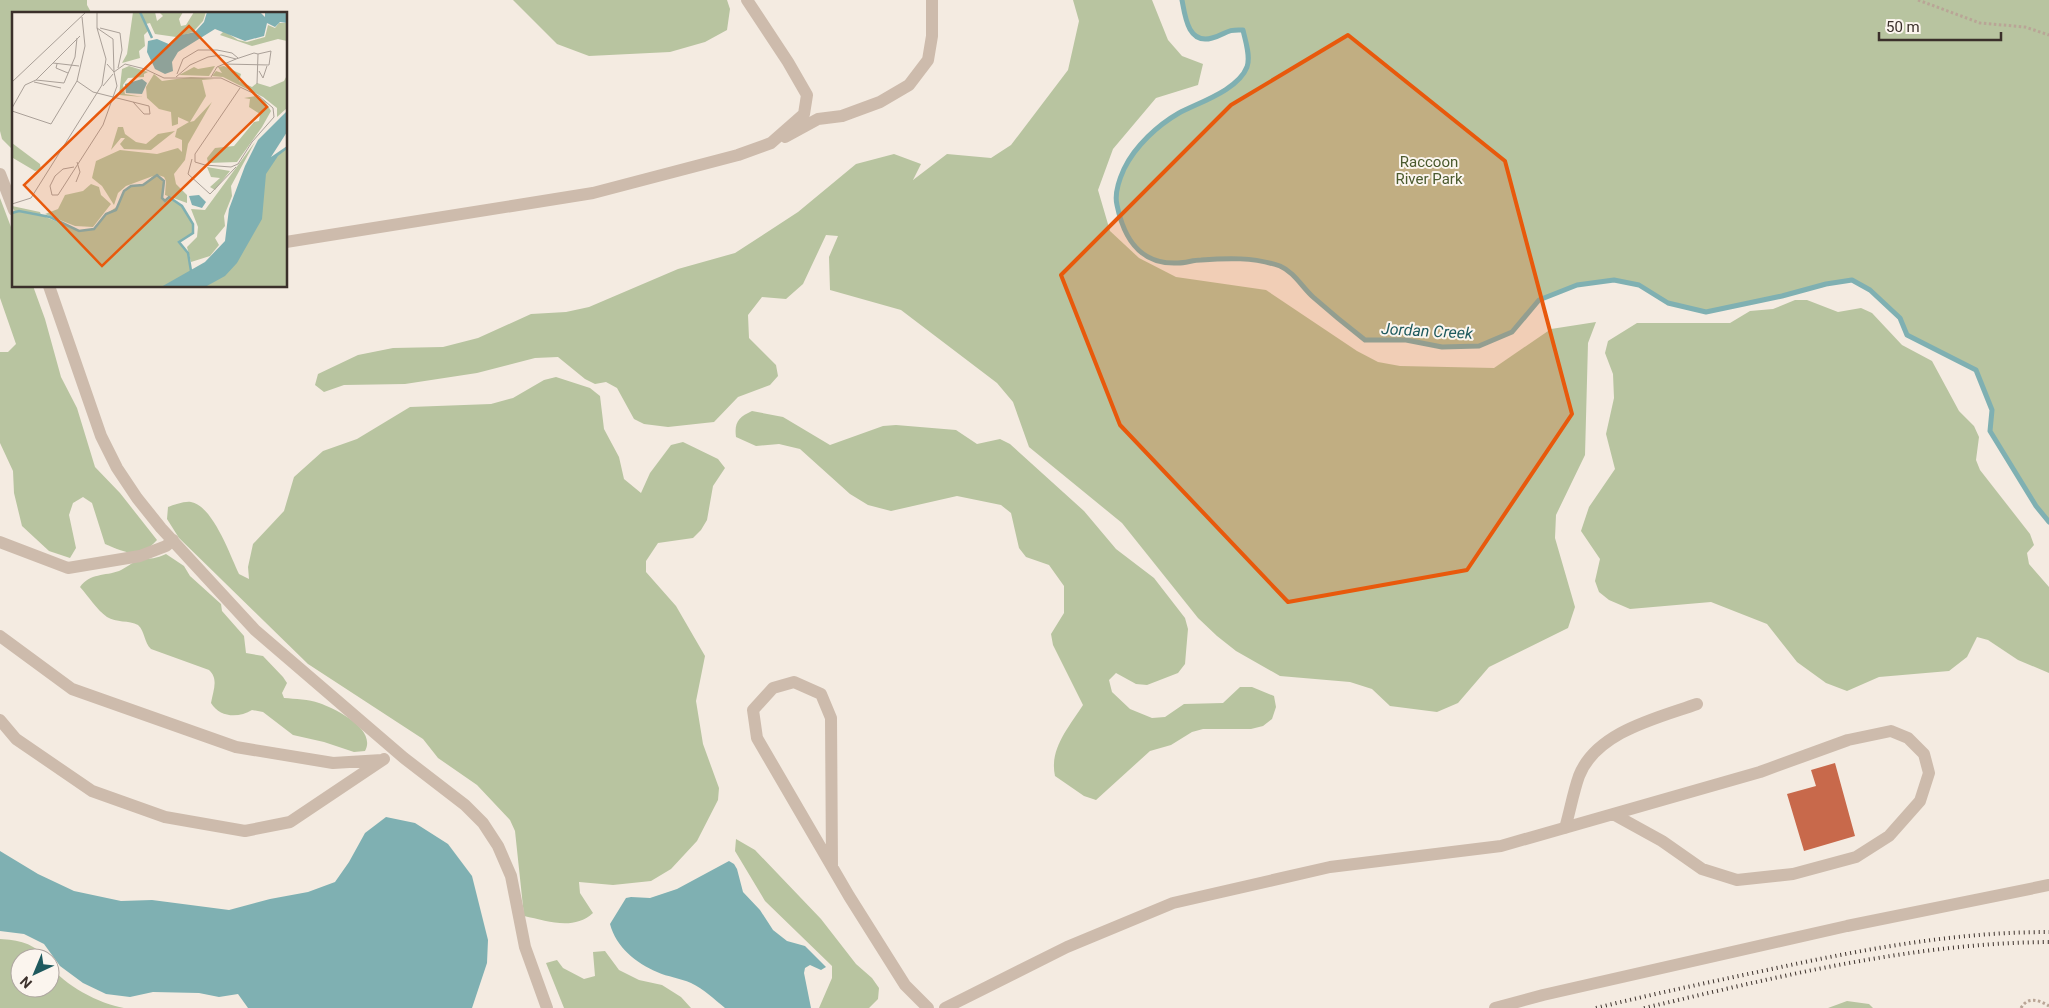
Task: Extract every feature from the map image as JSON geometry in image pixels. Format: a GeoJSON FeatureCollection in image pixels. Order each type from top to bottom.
{"type":"FeatureCollection","features":[{"type":"Feature","properties":{"kind":"lane"},"geometry":{"type":"LineString","coordinates":[[746,0],[788,62],[807,95],[804,114],[771,144]]}},
{"type":"Feature","properties":{"kind":"lane"},"geometry":{"type":"LineString","coordinates":[[288,242],[593,192],[738,155],[771,144],[818,120],[842,116],[880,102],[908,85],[928,60],[932,36],[932,0]]}},
{"type":"Feature","properties":{"kind":"lane"},"geometry":{"type":"LineString","coordinates":[[0,174],[12,205]]}},
{"type":"Feature","properties":{"kind":"lane"},"geometry":{"type":"LineString","coordinates":[[55,288],[88,400],[101,436],[117,468],[137,498],[256,630],[404,758],[465,805],[483,823],[498,846],[511,876],[525,946],[547,1008]]}},
{"type":"Feature","properties":{"kind":"lane"},"geometry":{"type":"LineString","coordinates":[[0,536],[5,544],[68,568],[140,556],[166,546],[173,540]]}},
{"type":"Feature","properties":{"kind":"lane"},"geometry":{"type":"LineString","coordinates":[[0,636],[72,689],[236,747],[333,763],[404,758]]}},
{"type":"Feature","properties":{"kind":"lane"},"geometry":{"type":"LineString","coordinates":[[832,866],[831,718],[821,694],[794,682],[773,688],[753,710],[757,738],[832,866],[905,985],[928,1008]]}},
{"type":"Feature","properties":{"kind":"lane"},"geometry":{"type":"LineString","coordinates":[[1565,828],[1580,774],[1588,761],[1605,743],[1624,730],[1697,704]]}},
{"type":"Feature","properties":{"kind":"lane"},"geometry":{"type":"LineString","coordinates":[[0,720],[16,739],[92,791],[165,817],[245,831],[290,822],[384,760]]}},
{"type":"Feature","properties":{"kind":"lane"},"geometry":{"type":"LineString","coordinates":[[945,1008],[1068,947],[1173,903],[1330,867],[1501,846],[1565,828],[1613,814],[1760,772],[1848,740],[1891,732],[1908,738],[1924,754],[1929,772],[1920,801],[1889,836],[1856,857],[1787,874],[1737,880],[1702,869],[1662,841],[1613,814]]}},
{"type":"Feature","properties":{"kind":"lane"},"geometry":{"type":"LineString","coordinates":[[1495,1008],[1543,995],[1847,926],[2049,885]]}},
{"type":"Feature","properties":{"kind":"path"},"geometry":{"type":"LineString","coordinates":[[1918,0],[1980,23],[2025,27],[2049,35]]}},
{"type":"Feature","properties":{"kind":"path"},"geometry":{"type":"LineString","coordinates":[[2021,1008],[2022,1004],[2030,1000],[2039,1000],[2049,1006]]}},
{"type":"Feature","properties":{"kind":"highlighted area"},"geometry":{"type":"Polygon","coordinates":[[[1348,35],[1505,161],[1572,414],[1467,570],[1288,602],[1120,425],[1061,275],[1231,105],[1348,35]]]}},
{"type":"Feature","properties":{"kind":"green space"},"geometry":{"type":"Polygon","coordinates":[[[0,0],[87,0],[87,5],[91,12],[12,12],[12,149],[2,139],[0,131],[0,0]]]}},
{"type":"Feature","properties":{"kind":"green space"},"geometry":{"type":"Polygon","coordinates":[[[513,0],[727,0],[730,9],[727,30],[705,42],[670,52],[589,56],[557,44],[513,0]]]}},
{"type":"Feature","properties":{"kind":"green space"},"geometry":{"type":"Polygon","coordinates":[[[1073,0],[1152,0],[1168,40],[1182,56],[1203,64],[1198,85],[1156,98],[1113,149],[1098,190],[1110,231],[1139,258],[1176,277],[1266,290],[1357,351],[1378,362],[1400,366],[1494,368],[1551,329],[1596,322],[1588,343],[1585,455],[1556,515],[1555,538],[1575,607],[1568,628],[1489,667],[1458,703],[1437,712],[1390,706],[1372,689],[1350,682],[1280,676],[1236,651],[1198,618],[1122,523],[1029,447],[1013,402],[997,383],[901,310],[830,290],[829,257],[838,236],[826,235],[803,284],[786,299],[762,297],[748,315],[749,338],[776,365],[778,376],[770,385],[738,397],[714,422],[668,427],[644,424],[634,419],[617,388],[606,382],[595,384],[585,379],[558,357],[535,358],[477,373],[405,384],[344,385],[324,392],[315,385],[318,374],[358,355],[393,348],[443,347],[478,338],[531,314],[566,312],[589,307],[678,269],[735,253],[798,212],[856,164],[894,154],[921,164],[913,180],[947,154],[991,158],[1011,145],[1068,70],[1079,21],[1073,0]]]}},
{"type":"Feature","properties":{"kind":"green space","name":"Raccoon River Park"},"geometry":{"type":"Polygon","coordinates":[[[1182,0],[2049,0],[2049,522],[2036,506],[1990,431],[1992,410],[1976,370],[1907,335],[1900,318],[1870,290],[1852,280],[1826,284],[1782,296],[1706,312],[1668,303],[1639,285],[1614,280],[1577,285],[1539,300],[1512,332],[1479,346],[1442,347],[1406,340],[1365,340],[1313,297],[1290,272],[1280,266],[1240,259],[1198,260],[1181,263],[1153,260],[1136,248],[1129,239],[1120,217],[1117,205],[1117,192],[1126,164],[1146,139],[1157,129],[1179,113],[1227,89],[1242,75],[1248,63],[1243,30],[1229,31],[1212,38],[1204,39],[1198,37],[1189,28],[1182,0]]]}},
{"type":"Feature","properties":{"kind":"green space"},"geometry":{"type":"Polygon","coordinates":[[[0,198],[12,230],[12,288],[34,288],[45,319],[61,377],[77,408],[95,467],[120,493],[157,540],[144,550],[132,553],[105,544],[92,503],[83,497],[73,503],[69,515],[76,548],[70,558],[49,551],[22,526],[14,493],[13,471],[0,443],[0,352],[8,352],[16,344],[0,298],[0,198]]]}},
{"type":"Feature","properties":{"kind":"green space"},"geometry":{"type":"Polygon","coordinates":[[[1795,300],[1807,300],[1838,312],[1861,308],[1872,313],[1902,345],[1932,361],[1959,411],[1974,426],[1979,437],[1976,460],[1980,470],[2030,534],[2034,545],[2027,553],[2029,564],[2049,587],[2049,673],[2018,660],[1988,640],[1977,637],[1967,657],[1949,671],[1879,677],[1847,691],[1826,683],[1797,662],[1767,624],[1711,602],[1630,609],[1609,600],[1599,592],[1595,581],[1600,559],[1581,531],[1589,507],[1615,469],[1606,434],[1614,398],[1613,374],[1605,353],[1608,341],[1637,323],[1730,323],[1750,311],[1773,309],[1795,300]]]}},
{"type":"Feature","properties":{"kind":"green space"},"geometry":{"type":"Polygon","coordinates":[[[556,377],[590,388],[600,396],[604,429],[619,457],[624,479],[641,493],[650,473],[671,445],[683,442],[718,459],[725,468],[713,486],[707,520],[701,530],[693,538],[658,543],[646,561],[646,572],[676,606],[705,656],[696,701],[703,744],[719,788],[718,800],[697,841],[671,869],[651,881],[613,885],[579,882],[580,893],[593,913],[585,919],[569,923],[551,922],[524,916],[515,831],[510,820],[477,785],[438,758],[423,739],[308,664],[179,538],[167,519],[168,507],[188,502],[199,505],[207,512],[220,532],[239,574],[249,579],[248,567],[253,544],[284,511],[294,477],[323,451],[357,439],[410,407],[491,404],[513,398],[544,380],[556,377]]]}},
{"type":"Feature","properties":{"kind":"green space"},"geometry":{"type":"Polygon","coordinates":[[[752,411],[783,417],[830,445],[883,426],[896,425],[956,430],[977,444],[1000,439],[1010,444],[1084,511],[1116,549],[1154,578],[1185,618],[1188,629],[1185,664],[1178,673],[1147,685],[1136,684],[1116,673],[1109,680],[1112,692],[1130,709],[1152,718],[1165,717],[1184,704],[1223,703],[1240,687],[1252,687],[1274,696],[1276,707],[1272,719],[1263,726],[1251,729],[1203,729],[1192,732],[1171,745],[1150,751],[1096,800],[1084,796],[1055,776],[1054,766],[1058,747],[1066,730],[1083,705],[1053,645],[1051,634],[1064,613],[1064,586],[1049,565],[1026,557],[1019,548],[1011,513],[1001,505],[957,496],[891,511],[868,505],[850,494],[800,449],[779,444],[756,446],[736,437],[738,421],[752,411]]]}},
{"type":"Feature","properties":{"kind":"green space"},"geometry":{"type":"Polygon","coordinates":[[[166,554],[184,566],[190,576],[221,604],[222,611],[244,636],[246,653],[263,656],[283,677],[287,683],[282,693],[284,698],[315,702],[344,715],[353,721],[365,735],[367,743],[365,751],[354,752],[324,742],[293,735],[263,712],[252,710],[247,713],[230,715],[219,712],[211,703],[215,681],[209,670],[151,649],[138,625],[107,617],[80,587],[84,582],[93,577],[119,571],[140,560],[156,558],[166,554]]]}},
{"type":"Feature","properties":{"kind":"green space"},"geometry":{"type":"Polygon","coordinates":[[[736,839],[755,850],[821,919],[856,964],[872,978],[879,988],[878,999],[869,1008],[819,1008],[832,978],[832,966],[765,901],[735,851],[736,839]]]}},
{"type":"Feature","properties":{"kind":"green space"},"geometry":{"type":"Polygon","coordinates":[[[0,939],[19,941],[34,948],[10,948],[10,998],[60,998],[60,976],[93,998],[124,1008],[0,1008],[0,939]]]}},
{"type":"Feature","properties":{"kind":"green space"},"geometry":{"type":"Polygon","coordinates":[[[605,951],[619,970],[639,980],[662,985],[681,997],[691,1008],[564,1008],[546,963],[557,960],[563,968],[584,979],[595,976],[593,952],[605,951]]]}},
{"type":"Feature","properties":{"kind":"green space"},"geometry":{"type":"Polygon","coordinates":[[[1847,1001],[1869,1004],[1873,1008],[1828,1008],[1847,1001]]]}},
{"type":"Feature","properties":{"kind":"water"},"geometry":{"type":"Polygon","coordinates":[[[386,817],[415,823],[448,844],[472,876],[488,940],[487,963],[472,1008],[248,1008],[238,994],[219,997],[199,993],[153,992],[130,997],[106,994],[83,983],[60,966],[60,948],[47,948],[44,944],[24,934],[0,931],[0,851],[38,874],[74,891],[121,901],[152,900],[229,910],[270,899],[308,892],[335,882],[365,833],[386,817]]]}},
{"type":"Feature","properties":{"kind":"water"},"geometry":{"type":"Polygon","coordinates":[[[729,861],[737,869],[743,892],[760,910],[773,930],[787,941],[805,946],[826,967],[821,970],[810,965],[805,968],[804,973],[811,1008],[725,1008],[696,985],[661,974],[634,959],[617,940],[610,924],[626,898],[650,898],[677,889],[729,861]]]}},
{"type":"Feature","properties":{"kind":"building"},"geometry":{"type":"Polygon","coordinates":[[[1835,763],[1855,836],[1804,851],[1787,794],[1816,786],[1811,770],[1835,763]]]}},
{"type":"Feature","properties":{"kind":"waterway","name":"Jordan Creek"},"geometry":{"type":"LineString","coordinates":[[1182,0],[1189,28],[1198,37],[1204,39],[1212,38],[1229,31],[1243,30],[1248,63],[1242,75],[1227,89],[1179,113],[1155,130],[1134,152],[1124,169],[1119,182],[1116,200],[1120,217],[1129,239],[1136,248],[1153,260],[1181,263],[1198,260],[1240,259],[1280,266],[1290,272],[1313,297],[1365,340],[1406,340],[1442,347],[1479,346],[1512,332],[1539,300],[1577,285],[1614,280],[1639,285],[1668,303],[1706,312],[1782,296],[1826,284],[1852,280],[1870,290],[1900,318],[1907,335],[1976,370],[1992,410],[1990,431],[2036,506],[2049,522]]}},
{"type":"Feature","properties":{"kind":"railway"},"geometry":{"type":"LineString","coordinates":[[1596,1008],[1724,979],[1872,949],[1978,935],[2049,932]]}},
{"type":"Feature","properties":{"kind":"railway"},"geometry":{"type":"LineString","coordinates":[[1644,1008],[1794,974],[1896,955],[1947,948],[2049,942]]}}]}
